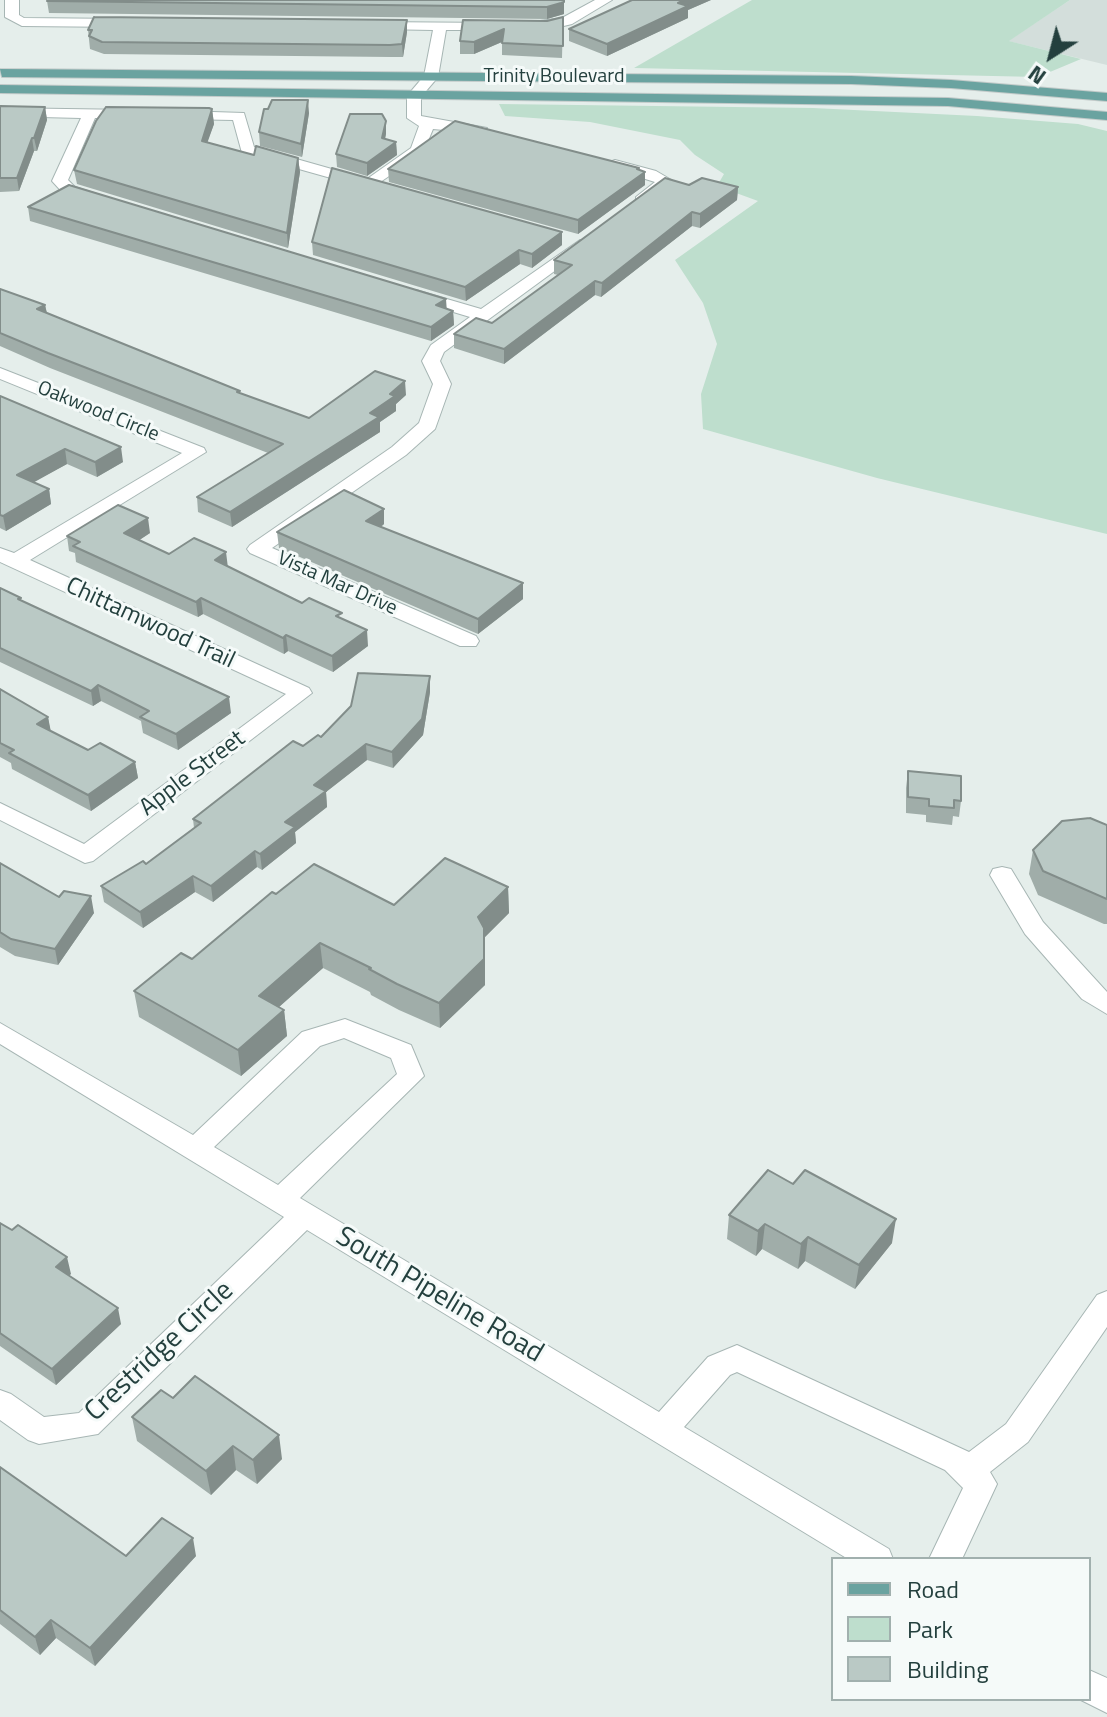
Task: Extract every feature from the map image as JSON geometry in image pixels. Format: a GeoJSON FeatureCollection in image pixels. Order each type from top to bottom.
{"type":"FeatureCollection","features":[{"type":"Feature","properties":{"kind":"main road","name":"Trinity Boulevard"},"geometry":{"type":"LineString","coordinates":[[0,73],[851,80],[951,84],[1107,97]]}},
{"type":"Feature","properties":{"kind":"main road","name":"Trinity Boulevard"},"geometry":{"type":"LineString","coordinates":[[0,89],[445,97],[818,98],[948,102],[1107,116]]}},
{"type":"Feature","properties":{"kind":"street"},"geometry":{"type":"LineString","coordinates":[[12,0],[12,17],[22,22],[146,23]]}},
{"type":"Feature","properties":{"kind":"street"},"geometry":{"type":"LineString","coordinates":[[516,26],[547,26],[567,21],[605,0]]}},
{"type":"Feature","properties":{"kind":"street"},"geometry":{"type":"LineString","coordinates":[[362,25],[501,26]]}},
{"type":"Feature","properties":{"kind":"street"},"geometry":{"type":"LineString","coordinates":[[440,26],[431,77],[414,96],[414,118],[427,124],[460,125],[504,137]]}},
{"type":"Feature","properties":{"kind":"street"},"geometry":{"type":"LineString","coordinates":[[427,124],[441,119],[445,97],[431,77]]}},
{"type":"Feature","properties":{"kind":"street"},"geometry":{"type":"LineString","coordinates":[[0,112],[239,116],[247,150],[378,186],[418,150],[427,124]]}},
{"type":"Feature","properties":{"kind":"street"},"geometry":{"type":"LineString","coordinates":[[90,113],[60,181],[69,190],[114,204]]}},
{"type":"Feature","properties":{"kind":"street"},"geometry":{"type":"LineString","coordinates":[[592,159],[651,174],[665,181],[622,215]]}},
{"type":"Feature","properties":{"kind":"street","name":"Vista Mar Drive"},"geometry":{"type":"LineString","coordinates":[[468,641],[257,549],[399,451],[428,425],[442,384],[431,361],[437,349],[590,238],[558,235]]}},
{"type":"Feature","properties":{"kind":"street"},"geometry":{"type":"LineString","coordinates":[[402,291],[483,315]]}},
{"type":"Feature","properties":{"kind":"street","name":"Oakwood Circle"},"geometry":{"type":"LineString","coordinates":[[0,373],[197,452],[8,557]]}},
{"type":"Feature","properties":{"kind":"street","name":"Chittamwood Trail"},"geometry":{"type":"LineString","coordinates":[[8,557],[301,693]]}},
{"type":"Feature","properties":{"kind":"street","name":"Apple Street"},"geometry":{"type":"LineString","coordinates":[[0,810],[85,855],[301,693]]}},
{"type":"Feature","properties":{"kind":"street"},"geometry":{"type":"LineString","coordinates":[[1002,875],[1034,928],[1091,993],[1107,1005]]}},
{"type":"Feature","properties":{"kind":"street","name":"Crestridge Circle"},"geometry":{"type":"LineString","coordinates":[[0,1403],[39,1431],[87,1425],[292,1208],[411,1076],[402,1052],[345,1028],[311,1039],[196,1148]]}},
{"type":"Feature","properties":{"kind":"street","name":"South Pipeline Road"},"geometry":{"type":"LineString","coordinates":[[0,1032],[874,1557]]}},
{"type":"Feature","properties":{"kind":"street"},"geometry":{"type":"LineString","coordinates":[[967,1471],[1017,1433],[1107,1303]]}},
{"type":"Feature","properties":{"kind":"street"},"geometry":{"type":"LineString","coordinates":[[663,1429],[719,1366],[737,1358],[956,1460],[981,1484],[946,1557]]}},
{"type":"Feature","properties":{"kind":"shaded area"},"geometry":{"type":"Polygon","coordinates":[[[1070,0],[1107,0],[1107,65],[1008,41],[1070,0]]]}},
{"type":"Feature","properties":{"kind":"green space"},"geometry":{"type":"Polygon","coordinates":[[[752,0],[1070,0],[1009,41],[1081,59],[1038,77],[634,68],[752,0]]]}},
{"type":"Feature","properties":{"kind":"green space"},"geometry":{"type":"Polygon","coordinates":[[[499,104],[813,108],[977,116],[1078,124],[1107,131],[1107,534],[877,478],[703,429],[701,394],[717,344],[703,303],[675,260],[758,201],[717,186],[724,174],[695,155],[680,140],[590,122],[505,116],[499,104]]]}},
{"type":"Feature","properties":{"kind":"building"},"geometry":{"type":"Polygon","coordinates":[[[48,0],[564,0],[564,2],[547,7],[48,0]]]}},
{"type":"Feature","properties":{"kind":"building"},"geometry":{"type":"Polygon","coordinates":[[[632,0],[684,0],[678,3],[688,6],[607,44],[569,29],[632,0]]]}},
{"type":"Feature","properties":{"kind":"building"},"geometry":{"type":"Polygon","coordinates":[[[94,17],[407,20],[402,44],[390,45],[102,42],[89,36],[92,30],[88,30],[94,17]]]}},
{"type":"Feature","properties":{"kind":"building"},"geometry":{"type":"Polygon","coordinates":[[[563,17],[563,46],[502,43],[504,29],[474,42],[460,41],[463,20],[547,21],[563,17]]]}},
{"type":"Feature","properties":{"kind":"building"},"geometry":{"type":"Polygon","coordinates":[[[272,100],[308,100],[301,144],[259,132],[264,109],[268,109],[272,100]]]}},
{"type":"Feature","properties":{"kind":"building"},"geometry":{"type":"Polygon","coordinates":[[[0,106],[45,107],[17,178],[0,178],[0,106]]]}},
{"type":"Feature","properties":{"kind":"building"},"geometry":{"type":"Polygon","coordinates":[[[106,107],[209,108],[212,109],[202,141],[254,155],[256,146],[298,158],[287,233],[74,170],[96,121],[106,107]]]}},
{"type":"Feature","properties":{"kind":"building"},"geometry":{"type":"Polygon","coordinates":[[[350,114],[382,114],[386,121],[382,138],[396,142],[367,163],[336,154],[350,114]]]}},
{"type":"Feature","properties":{"kind":"building"},"geometry":{"type":"Polygon","coordinates":[[[455,121],[645,172],[578,220],[388,169],[455,121]]]}},
{"type":"Feature","properties":{"kind":"building"},"geometry":{"type":"Polygon","coordinates":[[[332,168],[562,232],[532,254],[519,250],[465,287],[312,242],[332,168]]]}},
{"type":"Feature","properties":{"kind":"building"},"geometry":{"type":"Polygon","coordinates":[[[665,178],[689,185],[702,178],[738,187],[700,214],[692,212],[602,283],[595,281],[504,349],[454,334],[476,318],[492,323],[572,265],[554,260],[665,178]]]}},
{"type":"Feature","properties":{"kind":"building"},"geometry":{"type":"Polygon","coordinates":[[[69,185],[446,299],[436,305],[453,311],[431,327],[28,207],[69,185]]]}},
{"type":"Feature","properties":{"kind":"building"},"geometry":{"type":"Polygon","coordinates":[[[0,289],[45,305],[37,309],[240,391],[237,392],[309,418],[375,371],[405,381],[390,394],[395,396],[370,413],[379,417],[230,512],[197,497],[283,444],[0,333],[0,289]]]}},
{"type":"Feature","properties":{"kind":"building"},"geometry":{"type":"Polygon","coordinates":[[[0,396],[121,447],[95,462],[65,449],[17,475],[49,489],[0,515],[0,396]]]}},
{"type":"Feature","properties":{"kind":"building"},"geometry":{"type":"Polygon","coordinates":[[[344,490],[384,509],[366,521],[523,583],[478,619],[277,532],[344,490]]]}},
{"type":"Feature","properties":{"kind":"building"},"geometry":{"type":"Polygon","coordinates":[[[118,505],[148,518],[124,533],[169,554],[194,538],[226,552],[215,560],[302,603],[309,598],[342,613],[336,616],[367,630],[332,656],[286,635],[283,638],[201,598],[196,602],[73,546],[80,542],[67,536],[118,505]]]}},
{"type":"Feature","properties":{"kind":"building"},"geometry":{"type":"Polygon","coordinates":[[[0,588],[229,697],[176,734],[140,717],[149,711],[98,685],[91,691],[0,648],[0,588]]]}},
{"type":"Feature","properties":{"kind":"building"},"geometry":{"type":"Polygon","coordinates":[[[358,673],[430,676],[422,719],[392,752],[366,744],[314,785],[326,791],[285,822],[295,827],[260,854],[255,851],[211,886],[193,876],[140,912],[101,886],[143,861],[146,864],[201,823],[193,819],[293,741],[303,746],[318,735],[321,737],[351,706],[358,673]]]}},
{"type":"Feature","properties":{"kind":"building"},"geometry":{"type":"Polygon","coordinates":[[[0,689],[48,717],[37,724],[88,750],[100,743],[135,762],[88,795],[9,753],[14,750],[0,743],[0,689]]]}},
{"type":"Feature","properties":{"kind":"building"},"geometry":{"type":"Polygon","coordinates":[[[908,771],[961,776],[961,801],[954,800],[954,808],[929,806],[929,799],[908,797],[908,771]]]}},
{"type":"Feature","properties":{"kind":"building"},"geometry":{"type":"Polygon","coordinates":[[[1090,818],[1107,825],[1107,899],[1043,871],[1033,850],[1062,821],[1090,818]]]}},
{"type":"Feature","properties":{"kind":"building"},"geometry":{"type":"Polygon","coordinates":[[[445,858],[508,887],[478,917],[484,928],[484,959],[439,1003],[320,943],[259,996],[284,1010],[238,1050],[134,991],[181,953],[192,959],[272,892],[276,894],[314,864],[394,905],[445,858]]]}},
{"type":"Feature","properties":{"kind":"building"},"geometry":{"type":"Polygon","coordinates":[[[0,863],[59,897],[64,891],[91,896],[55,949],[11,939],[0,932],[0,863]]]}},
{"type":"Feature","properties":{"kind":"building"},"geometry":{"type":"Polygon","coordinates":[[[768,1170],[793,1184],[805,1170],[896,1219],[859,1265],[808,1237],[801,1244],[765,1224],[758,1231],[729,1215],[768,1170]]]}},
{"type":"Feature","properties":{"kind":"building"},"geometry":{"type":"Polygon","coordinates":[[[0,1223],[12,1230],[18,1225],[67,1257],[56,1267],[118,1308],[52,1369],[0,1333],[0,1223]]]}},
{"type":"Feature","properties":{"kind":"building"},"geometry":{"type":"Polygon","coordinates":[[[195,1376],[279,1435],[253,1460],[233,1446],[206,1471],[132,1417],[161,1390],[173,1398],[195,1376]]]}},
{"type":"Feature","properties":{"kind":"building"},"geometry":{"type":"Polygon","coordinates":[[[0,1467],[126,1556],[162,1518],[193,1538],[90,1648],[51,1620],[35,1637],[0,1610],[0,1467]]]}}]}
